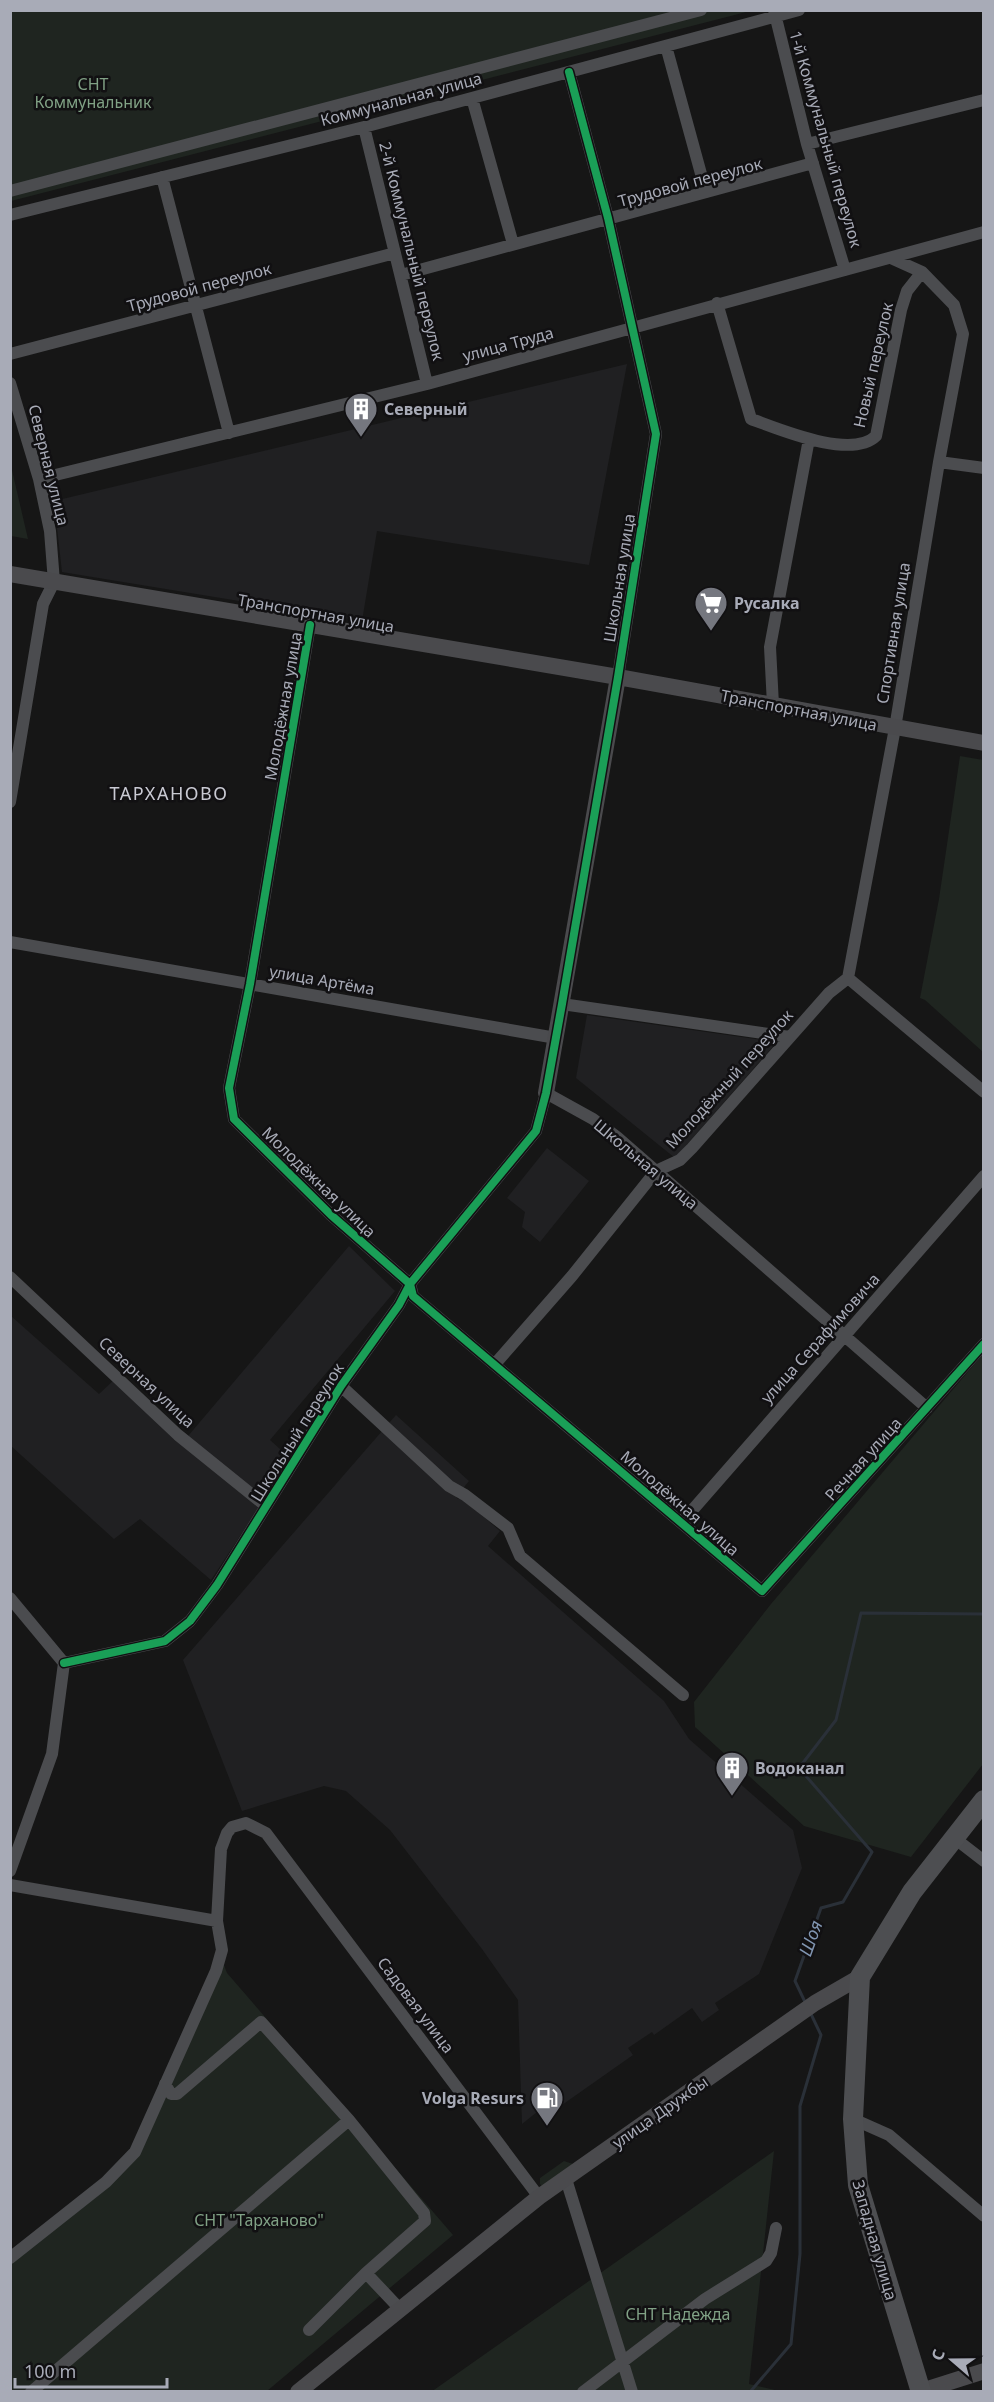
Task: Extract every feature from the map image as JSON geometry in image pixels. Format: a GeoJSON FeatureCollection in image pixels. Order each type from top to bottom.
{"type":"FeatureCollection","features":[{"type":"Feature","properties":{"kind":"main road","name":"улица Дружбы"},"geometry":{"type":"LineString","coordinates":[[860,1977],[912,1892],[984,1800]]}},
{"type":"Feature","properties":{"kind":"main road","name":"Западная улица"},"geometry":{"type":"LineString","coordinates":[[860,1977],[853,2119],[855,2166],[865,2214],[921,2391]]}},
{"type":"Feature","properties":{"kind":"street"},"geometry":{"type":"LineString","coordinates":[[10,191],[701,10]]}},
{"type":"Feature","properties":{"kind":"street","name":"Коммунальная улица"},"geometry":{"type":"LineString","coordinates":[[10,215],[364,126],[666,46],[774,14],[799,10]]}},
{"type":"Feature","properties":{"kind":"street","name":"1-й Коммунальный переулок"},"geometry":{"type":"LineString","coordinates":[[774,14],[807,144],[845,270]]}},
{"type":"Feature","properties":{"kind":"street"},"geometry":{"type":"LineString","coordinates":[[666,46],[706,192]]}},
{"type":"Feature","properties":{"kind":"street","name":"Школьная улица"},"geometry":{"type":"LineString","coordinates":[[569,72],[608,218],[656,434],[618,677],[546,1093],[593,1119],[656,1171],[927,1408]]}},
{"type":"Feature","properties":{"kind":"street"},"geometry":{"type":"LineString","coordinates":[[471,98],[513,244]]}},
{"type":"Feature","properties":{"kind":"street"},"geometry":{"type":"LineString","coordinates":[[807,144],[984,100]]}},
{"type":"Feature","properties":{"kind":"street","name":"2-й Коммунальный переулок"},"geometry":{"type":"LineString","coordinates":[[364,126],[427,384]]}},
{"type":"Feature","properties":{"kind":"street","name":"Трудовой переулок"},"geometry":{"type":"LineString","coordinates":[[401,275],[813,163]]}},
{"type":"Feature","properties":{"kind":"street"},"geometry":{"type":"LineString","coordinates":[[162,177],[229,433]]}},
{"type":"Feature","properties":{"kind":"street","name":"улица Труда"},"geometry":{"type":"LineString","coordinates":[[39,479],[427,384],[984,232]]}},
{"type":"Feature","properties":{"kind":"street","name":"Трудовой переулок"},"geometry":{"type":"LineString","coordinates":[[10,354],[395,253]]}},
{"type":"Feature","properties":{"kind":"street","name":"Спортивная улица"},"geometry":{"type":"LineString","coordinates":[[848,978],[895,728],[939,462],[963,334],[954,305],[922,272],[891,258]]}},
{"type":"Feature","properties":{"kind":"street","name":"Новый переулок"},"geometry":{"type":"LineString","coordinates":[[717,303],[751,419],[809,439],[853,445],[871,440],[876,436],[906,291],[922,272]]}},
{"type":"Feature","properties":{"kind":"street","name":"Северная улица"},"geometry":{"type":"LineString","coordinates":[[10,383],[39,479],[50,531],[54,582],[43,604],[10,802]]}},
{"type":"Feature","properties":{"kind":"street"},"geometry":{"type":"LineString","coordinates":[[773,705],[770,647],[809,439]]}},
{"type":"Feature","properties":{"kind":"street"},"geometry":{"type":"LineString","coordinates":[[939,462],[984,468]]}},
{"type":"Feature","properties":{"kind":"street","name":"Транспортная улица"},"geometry":{"type":"LineString","coordinates":[[10,574],[618,677],[984,743]]}},
{"type":"Feature","properties":{"kind":"street","name":"Молодёжная улица"},"geometry":{"type":"LineString","coordinates":[[310,625],[250,984],[229,1088],[234,1119],[331,1215],[410,1284],[413,1296],[762,1592]]}},
{"type":"Feature","properties":{"kind":"street","name":"улица Артёма"},"geometry":{"type":"LineString","coordinates":[[10,942],[556,1038]]}},
{"type":"Feature","properties":{"kind":"street"},"geometry":{"type":"LineString","coordinates":[[848,978],[984,1092]]}},
{"type":"Feature","properties":{"kind":"street","name":"Молодёжный переулок"},"geometry":{"type":"LineString","coordinates":[[495,1364],[572,1276],[656,1171],[680,1160],[692,1148],[829,993],[848,978]]}},
{"type":"Feature","properties":{"kind":"street"},"geometry":{"type":"LineString","coordinates":[[562,1004],[790,1037]]}},
{"type":"Feature","properties":{"kind":"street","name":"Школьный переулок"},"geometry":{"type":"LineString","coordinates":[[63,1663],[165,1641],[190,1621],[217,1585],[341,1386],[399,1305],[410,1284],[536,1131],[546,1093]]}},
{"type":"Feature","properties":{"kind":"street","name":"улица Серафимовича"},"geometry":{"type":"LineString","coordinates":[[682,1522],[984,1176]]}},
{"type":"Feature","properties":{"kind":"street","name":"Северная улица"},"geometry":{"type":"LineString","coordinates":[[10,1277],[178,1435],[266,1506]]}},
{"type":"Feature","properties":{"kind":"street","name":"Речная улица"},"geometry":{"type":"LineString","coordinates":[[762,1592],[984,1344]]}},
{"type":"Feature","properties":{"kind":"street"},"geometry":{"type":"LineString","coordinates":[[341,1386],[449,1486],[465,1495],[508,1528],[520,1556],[683,1695]]}},
{"type":"Feature","properties":{"kind":"street"},"geometry":{"type":"LineString","coordinates":[[10,1598],[63,1663],[52,1754],[10,1871]]}},
{"type":"Feature","properties":{"kind":"street","name":"Садовая улица"},"geometry":{"type":"LineString","coordinates":[[217,1921],[221,1849],[226,1833],[232,1827],[246,1823],[266,1833],[539,2197]]}},
{"type":"Feature","properties":{"kind":"street"},"geometry":{"type":"LineString","coordinates":[[953,1837],[984,1861]]}},
{"type":"Feature","properties":{"kind":"street"},"geometry":{"type":"LineString","coordinates":[[10,1885],[217,1921],[222,1950],[216,1971],[135,2152],[106,2182],[10,2258]]}},
{"type":"Feature","properties":{"kind":"street","name":"улица Дружбы"},"geometry":{"type":"LineString","coordinates":[[298,2391],[539,2197],[815,2003],[860,1977]]}},
{"type":"Feature","properties":{"kind":"street"},"geometry":{"type":"LineString","coordinates":[[165,2084],[171,2094],[177,2094],[261,2022],[349,2120],[424,2213],[425,2221],[366,2273],[309,2330]]}},
{"type":"Feature","properties":{"kind":"street"},"geometry":{"type":"LineString","coordinates":[[853,2119],[889,2135],[984,2216]]}},
{"type":"Feature","properties":{"kind":"street"},"geometry":{"type":"LineString","coordinates":[[31,2391],[349,2120]]}},
{"type":"Feature","properties":{"kind":"street"},"geometry":{"type":"LineString","coordinates":[[566,2179],[632,2391]]}},
{"type":"Feature","properties":{"kind":"street"},"geometry":{"type":"LineString","coordinates":[[583,2391],[705,2299],[766,2261],[771,2253],[776,2228]]}},
{"type":"Feature","properties":{"kind":"street"},"geometry":{"type":"LineString","coordinates":[[366,2273],[399,2308]]}},
{"type":"Feature","properties":{"kind":"street"},"geometry":{"type":"LineString","coordinates":[[921,2391],[984,2371]]}},
{"type":"Feature","properties":{"kind":"shaded area","name":"Северный"},"geometry":{"type":"Polygon","coordinates":[[[627,364],[589,565],[377,531],[362,621],[62,572],[54,501],[627,364]]]}},
{"type":"Feature","properties":{"kind":"shaded area"},"geometry":{"type":"Polygon","coordinates":[[[587,1015],[777,1042],[675,1158],[576,1078],[587,1015]]]}},
{"type":"Feature","properties":{"kind":"shaded area"},"geometry":{"type":"Polygon","coordinates":[[[547,1148],[589,1181],[540,1242],[522,1227],[525,1212],[507,1198],[547,1148]]]}},
{"type":"Feature","properties":{"kind":"shaded area"},"geometry":{"type":"Polygon","coordinates":[[[349,1246],[395,1291],[270,1440],[291,1459],[211,1580],[140,1519],[114,1539],[11,1446],[11,1316],[99,1394],[115,1379],[183,1442],[349,1246]]]}},
{"type":"Feature","properties":{"kind":"shaded area","name":"Водоканал"},"geometry":{"type":"Polygon","coordinates":[[[396,1415],[469,1481],[456,1497],[458,1499],[461,1497],[500,1531],[488,1546],[664,1701],[689,1739],[793,1830],[802,1868],[759,1974],[715,2003],[719,2010],[702,2022],[692,2008],[654,2035],[652,2032],[628,2048],[633,2055],[552,2112],[547,2104],[522,2124],[518,2000],[482,1949],[390,1830],[346,1791],[324,1786],[242,1811],[183,1660],[396,1415]]]}},
{"type":"Feature","properties":{"kind":"green space","name":"СНТ Коммунальник"},"geometry":{"type":"Polygon","coordinates":[[[11,11],[750,11],[11,201],[11,11]]]}},
{"type":"Feature","properties":{"kind":"green space"},"geometry":{"type":"Polygon","coordinates":[[[11,466],[28,539],[11,536],[11,466]]]}},
{"type":"Feature","properties":{"kind":"green space"},"geometry":{"type":"Polygon","coordinates":[[[960,756],[983,760],[983,1052],[920,998],[939,899],[960,756]]]}},
{"type":"Feature","properties":{"kind":"green space"},"geometry":{"type":"Polygon","coordinates":[[[983,1354],[983,1764],[911,1857],[804,1826],[695,1727],[694,1702],[771,1604],[983,1354]]]}},
{"type":"Feature","properties":{"kind":"green space","name":"СНТ \"Тарханово\""},"geometry":{"type":"Polygon","coordinates":[[[222,1960],[227,1973],[453,2235],[267,2391],[11,2392],[11,2259],[138,2156],[222,1960]]]}},
{"type":"Feature","properties":{"kind":"green space","name":"СНТ Надежда"},"geometry":{"type":"Polygon","coordinates":[[[774,2151],[749,2384],[779,2391],[431,2392],[774,2151]]]}},
{"type":"Feature","properties":{"kind":"green space"},"geometry":{"type":"Polygon","coordinates":[[[564,2161],[573,2164],[542,2186],[540,2178],[564,2161]]]}},
{"type":"Feature","properties":{"kind":"waterway","name":"Шоя"},"geometry":{"type":"LineString","coordinates":[[806,2004],[795,1981],[821,1908],[843,1902],[872,1852],[799,1768],[836,1720],[861,1613],[984,1614]]}},
{"type":"Feature","properties":{"kind":"waterway","name":"Шоя"},"geometry":{"type":"LineString","coordinates":[[750,2392],[791,2344],[800,2254],[800,2106],[821,2035],[810,2012]]}},
{"type":"Feature","properties":{"kind":"cycle path"},"geometry":{"type":"LineString","coordinates":[[64,1663],[165,1641],[190,1621],[217,1585],[341,1386],[399,1305],[410,1284],[536,1131],[546,1093],[562,1004],[618,677],[656,434],[608,218],[569,72]]}},
{"type":"Feature","properties":{"kind":"cycle path"},"geometry":{"type":"LineString","coordinates":[[310,625],[250,984],[229,1088],[234,1119],[331,1215],[410,1284],[413,1296],[762,1591],[984,1344]]}},
{"type":"Feature","properties":{"kind":"place","name":"Северный"},"geometry":{"type":"Point","coordinates":[361,438]}},
{"type":"Feature","properties":{"kind":"place","name":"Русалка"},"geometry":{"type":"Point","coordinates":[711,632]}},
{"type":"Feature","properties":{"kind":"place","name":"Водоканал"},"geometry":{"type":"Point","coordinates":[732,1797]}},
{"type":"Feature","properties":{"kind":"place","name":"Volga Resurs"},"geometry":{"type":"Point","coordinates":[547,2127]}},
{"type":"Feature","properties":{"kind":"district","name":"ТАРХАНОВО"},"geometry":{"type":"Point","coordinates":[169,793]}}]}
